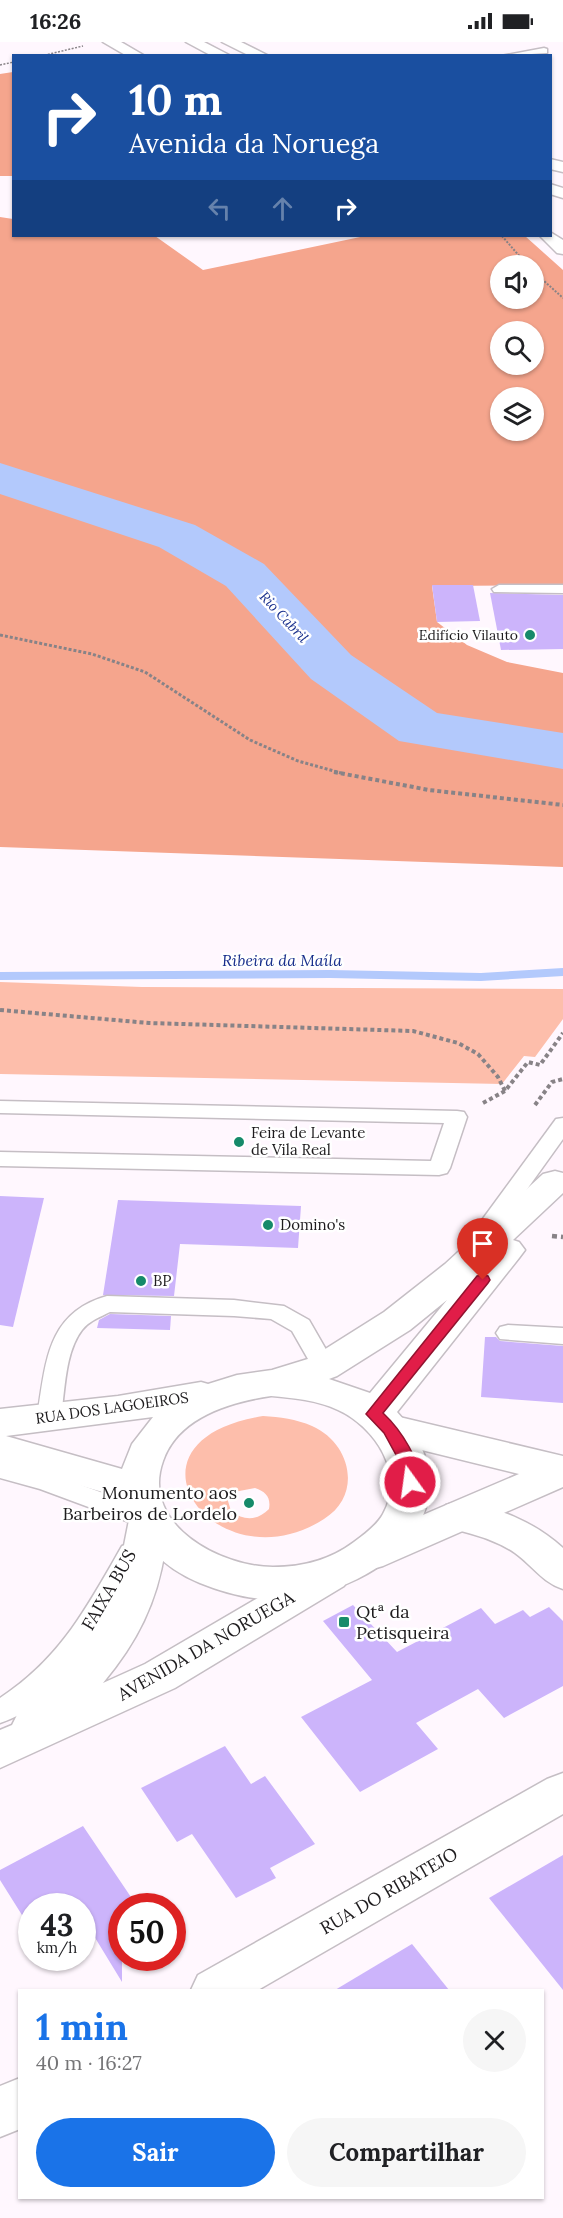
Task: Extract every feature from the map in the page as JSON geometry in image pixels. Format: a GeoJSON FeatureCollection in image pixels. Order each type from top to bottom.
{"type":"FeatureCollection","features":[{"type":"Feature","properties":{"kind":"main road"},"geometry":{"type":"LineString","coordinates":[[110,42],[135,54]]}},
{"type":"Feature","properties":{"kind":"main road"},"geometry":{"type":"LineString","coordinates":[[193,42],[220,54]]}},
{"type":"Feature","properties":{"kind":"main road"},"geometry":{"type":"LineString","coordinates":[[229,42],[258,54]]}},
{"type":"Feature","properties":{"kind":"main road"},"geometry":{"type":"LineString","coordinates":[[176,46],[192,54]]}},
{"type":"Feature","properties":{"kind":"main road"},"geometry":{"type":"LineString","coordinates":[[549,237],[563,249]]}},
{"type":"Feature","properties":{"kind":"main road"},"geometry":{"type":"LineString","coordinates":[[223,1391],[271,1383],[324,1367],[417,1306],[479,1254],[559,1176]]}},
{"type":"Feature","properties":{"kind":"main road"},"geometry":{"type":"LineString","coordinates":[[382,1421],[521,1233],[559,1176]]}},
{"type":"Feature","properties":{"kind":"main road"},"geometry":{"type":"LineString","coordinates":[[271,1383],[308,1386],[344,1397],[382,1421],[563,1471]]}},
{"type":"Feature","properties":{"kind":"main road","name":"RUA DOS LAGOEIROS"},"geometry":{"type":"LineString","coordinates":[[0,1423],[118,1409],[223,1391]]}},
{"type":"Feature","properties":{"kind":"main road","name":"AVENIDA DA NORUEGA"},"geometry":{"type":"LineString","coordinates":[[4,1735],[78,1682],[122,1622],[133,1601],[145,1504],[144,1458],[162,1430],[188,1407],[223,1391]]}},
{"type":"Feature","properties":{"kind":"main road"},"geometry":{"type":"LineString","coordinates":[[369,1555],[396,1529],[411,1498],[410,1466],[382,1421]]}},
{"type":"Feature","properties":{"kind":"main road"},"geometry":{"type":"LineString","coordinates":[[0,1448],[145,1504],[171,1547],[204,1568],[244,1581],[288,1583],[331,1575],[369,1555],[563,1471]]}},
{"type":"Feature","properties":{"kind":"main road"},"geometry":{"type":"LineString","coordinates":[[460,1516],[492,1522],[508,1528],[534,1545],[563,1573]]}},
{"type":"Feature","properties":{"kind":"main road","name":"AVENIDA DA NORUEGA"},"geometry":{"type":"LineString","coordinates":[[4,1735],[160,1676],[331,1575]]}},
{"type":"Feature","properties":{"kind":"main road","name":"RUA DO RIBATEJO"},"geometry":{"type":"LineString","coordinates":[[217,1989],[563,1792]]}},
{"type":"Feature","properties":{"kind":"main road"},"geometry":{"type":"LineString","coordinates":[[0,2113],[18,2103]]}},
{"type":"Feature","properties":{"kind":"lane"},"geometry":{"type":"LineString","coordinates":[[521,54],[544,51]]}},
{"type":"Feature","properties":{"kind":"lane"},"geometry":{"type":"LineString","coordinates":[[499,589],[563,589]]}},
{"type":"Feature","properties":{"kind":"lane"},"geometry":{"type":"LineString","coordinates":[[0,1107],[457,1117],[439,1168],[0,1159]]}},
{"type":"Feature","properties":{"kind":"lane"},"geometry":{"type":"LineString","coordinates":[[417,1306],[472,1248],[563,1124]]}},
{"type":"Feature","properties":{"kind":"lane"},"geometry":{"type":"LineString","coordinates":[[49,1417],[59,1355],[65,1339],[74,1324],[84,1315],[107,1304],[234,1308],[276,1312],[301,1326],[324,1367]]}},
{"type":"Feature","properties":{"kind":"lane"},"geometry":{"type":"LineString","coordinates":[[508,1333],[563,1336]]}},
{"type":"Feature","properties":{"kind":"lane"},"geometry":{"type":"LineString","coordinates":[[0,1469],[145,1504]]}},
{"type":"Feature","properties":{"kind":"path"},"geometry":{"type":"LineString","coordinates":[[49,54],[87,45]]}},
{"type":"Feature","properties":{"kind":"path"},"geometry":{"type":"LineString","coordinates":[[503,237],[518,255]]}},
{"type":"Feature","properties":{"kind":"path"},"geometry":{"type":"LineString","coordinates":[[544,281],[563,298]]}},
{"type":"Feature","properties":{"kind":"path"},"geometry":{"type":"LineString","coordinates":[[0,635],[107,659],[145,672],[171,686],[244,738],[297,760],[385,782],[563,805]]}},
{"type":"Feature","properties":{"kind":"path"},"geometry":{"type":"LineString","coordinates":[[0,1010],[93,1020],[149,1023],[413,1031],[458,1043],[478,1054],[498,1077],[505,1091]]}},
{"type":"Feature","properties":{"kind":"path"},"geometry":{"type":"LineString","coordinates":[[457,1117],[505,1091],[528,1062],[540,1065],[563,1033]]}},
{"type":"Feature","properties":{"kind":"shaded area"},"geometry":{"type":"Polygon","coordinates":[[[12,72],[12,176],[0,176],[0,74],[12,72]]]}},
{"type":"Feature","properties":{"kind":"shaded area"},"geometry":{"type":"Polygon","coordinates":[[[0,217],[12,219],[12,237],[156,237],[203,270],[360,237],[526,237],[563,270],[563,585],[432,586],[437,622],[467,645],[507,662],[563,673],[563,867],[0,847],[0,217]]]}},
{"type":"Feature","properties":{"kind":"shaded area"},"geometry":{"type":"Polygon","coordinates":[[[0,982],[142,987],[563,989],[563,1019],[535,1057],[524,1056],[502,1084],[0,1074],[0,982]]]}},
{"type":"Feature","properties":{"kind":"shaded area"},"geometry":{"type":"Polygon","coordinates":[[[263,1416],[288,1419],[312,1426],[336,1444],[343,1457],[348,1484],[344,1497],[336,1509],[324,1519],[284,1535],[247,1536],[217,1523],[195,1503],[186,1478],[192,1452],[216,1430],[263,1416]],[[255,1488],[234,1492],[228,1501],[231,1511],[241,1517],[255,1518],[269,1509],[269,1501],[265,1493],[255,1488]]]}},
{"type":"Feature","properties":{"kind":"building"},"geometry":{"type":"Polygon","coordinates":[[[432,585],[473,585],[480,621],[437,622],[432,585]]]}},
{"type":"Feature","properties":{"kind":"building","name":"Edifício Vilauto"},"geometry":{"type":"Polygon","coordinates":[[[490,593],[563,595],[563,649],[501,650],[490,593]]]}},
{"type":"Feature","properties":{"kind":"building"},"geometry":{"type":"Polygon","coordinates":[[[0,1196],[44,1198],[13,1327],[0,1325],[0,1196]]]}},
{"type":"Feature","properties":{"kind":"building"},"geometry":{"type":"Polygon","coordinates":[[[118,1200],[301,1206],[298,1248],[180,1244],[174,1296],[103,1295],[118,1200]]]}},
{"type":"Feature","properties":{"kind":"building"},"geometry":{"type":"Polygon","coordinates":[[[110,1314],[171,1316],[170,1330],[97,1328],[99,1320],[110,1314]]]}},
{"type":"Feature","properties":{"kind":"building"},"geometry":{"type":"Polygon","coordinates":[[[485,1337],[496,1337],[500,1341],[563,1346],[563,1403],[481,1397],[485,1337]]]}},
{"type":"Feature","properties":{"kind":"building"},"geometry":{"type":"Polygon","coordinates":[[[353,1605],[397,1652],[481,1608],[495,1624],[523,1610],[530,1617],[549,1607],[563,1621],[563,1686],[504,1718],[478,1689],[416,1723],[438,1749],[360,1792],[301,1717],[372,1680],[323,1621],[353,1605]]]}},
{"type":"Feature","properties":{"kind":"building"},"geometry":{"type":"Polygon","coordinates":[[[225,1746],[251,1784],[265,1776],[315,1844],[270,1868],[276,1878],[236,1898],[192,1834],[177,1842],[141,1788],[225,1746]]]}},
{"type":"Feature","properties":{"kind":"building"},"geometry":{"type":"Polygon","coordinates":[[[83,1826],[128,1893],[108,1893],[108,1959],[96,1939],[96,1893],[18,1893],[18,1909],[0,1880],[0,1870],[83,1826]]]}},
{"type":"Feature","properties":{"kind":"building"},"geometry":{"type":"Polygon","coordinates":[[[563,1855],[563,1990],[489,1898],[563,1855]]]}},
{"type":"Feature","properties":{"kind":"building"},"geometry":{"type":"Polygon","coordinates":[[[412,1944],[448,1989],[337,1989],[412,1944]]]}},
{"type":"Feature","properties":{"kind":"building"},"geometry":{"type":"Polygon","coordinates":[[[115,1971],[122,1971],[122,1982],[115,1971]]]}},
{"type":"Feature","properties":{"kind":"waterway","name":"Rio Cabril"},"geometry":{"type":"LineString","coordinates":[[0,478],[177,536],[245,575],[331,667],[420,728],[563,751]]}},
{"type":"Feature","properties":{"kind":"waterway","name":"Ribeira da Maíla"},"geometry":{"type":"LineString","coordinates":[[0,976],[330,974],[481,977],[563,972]]}},
{"type":"Feature","properties":{"kind":"place","name":"Edifício Vilauto"},"geometry":{"type":"Point","coordinates":[530,635]}},
{"type":"Feature","properties":{"kind":"place","name":"Feira de Levante de Vila Real"},"geometry":{"type":"Point","coordinates":[239,1142]}},
{"type":"Feature","properties":{"kind":"place","name":"Domino's"},"geometry":{"type":"Point","coordinates":[268,1225]}},
{"type":"Feature","properties":{"kind":"place","name":"BP"},"geometry":{"type":"Point","coordinates":[141,1281]}},
{"type":"Feature","properties":{"kind":"place","name":"Monumento aos Barbeiros de Lordelo"},"geometry":{"type":"Point","coordinates":[249,1503]}},
{"type":"Feature","properties":{"kind":"place","name":"Qtª da Petisqueira"},"geometry":{"type":"Point","coordinates":[344,1622]}},
{"type":"Feature","properties":{"kind":"route"},"geometry":{"type":"LineString","coordinates":[[410,1482],[410,1466],[390,1429],[374,1414],[483,1280]]}}]}
